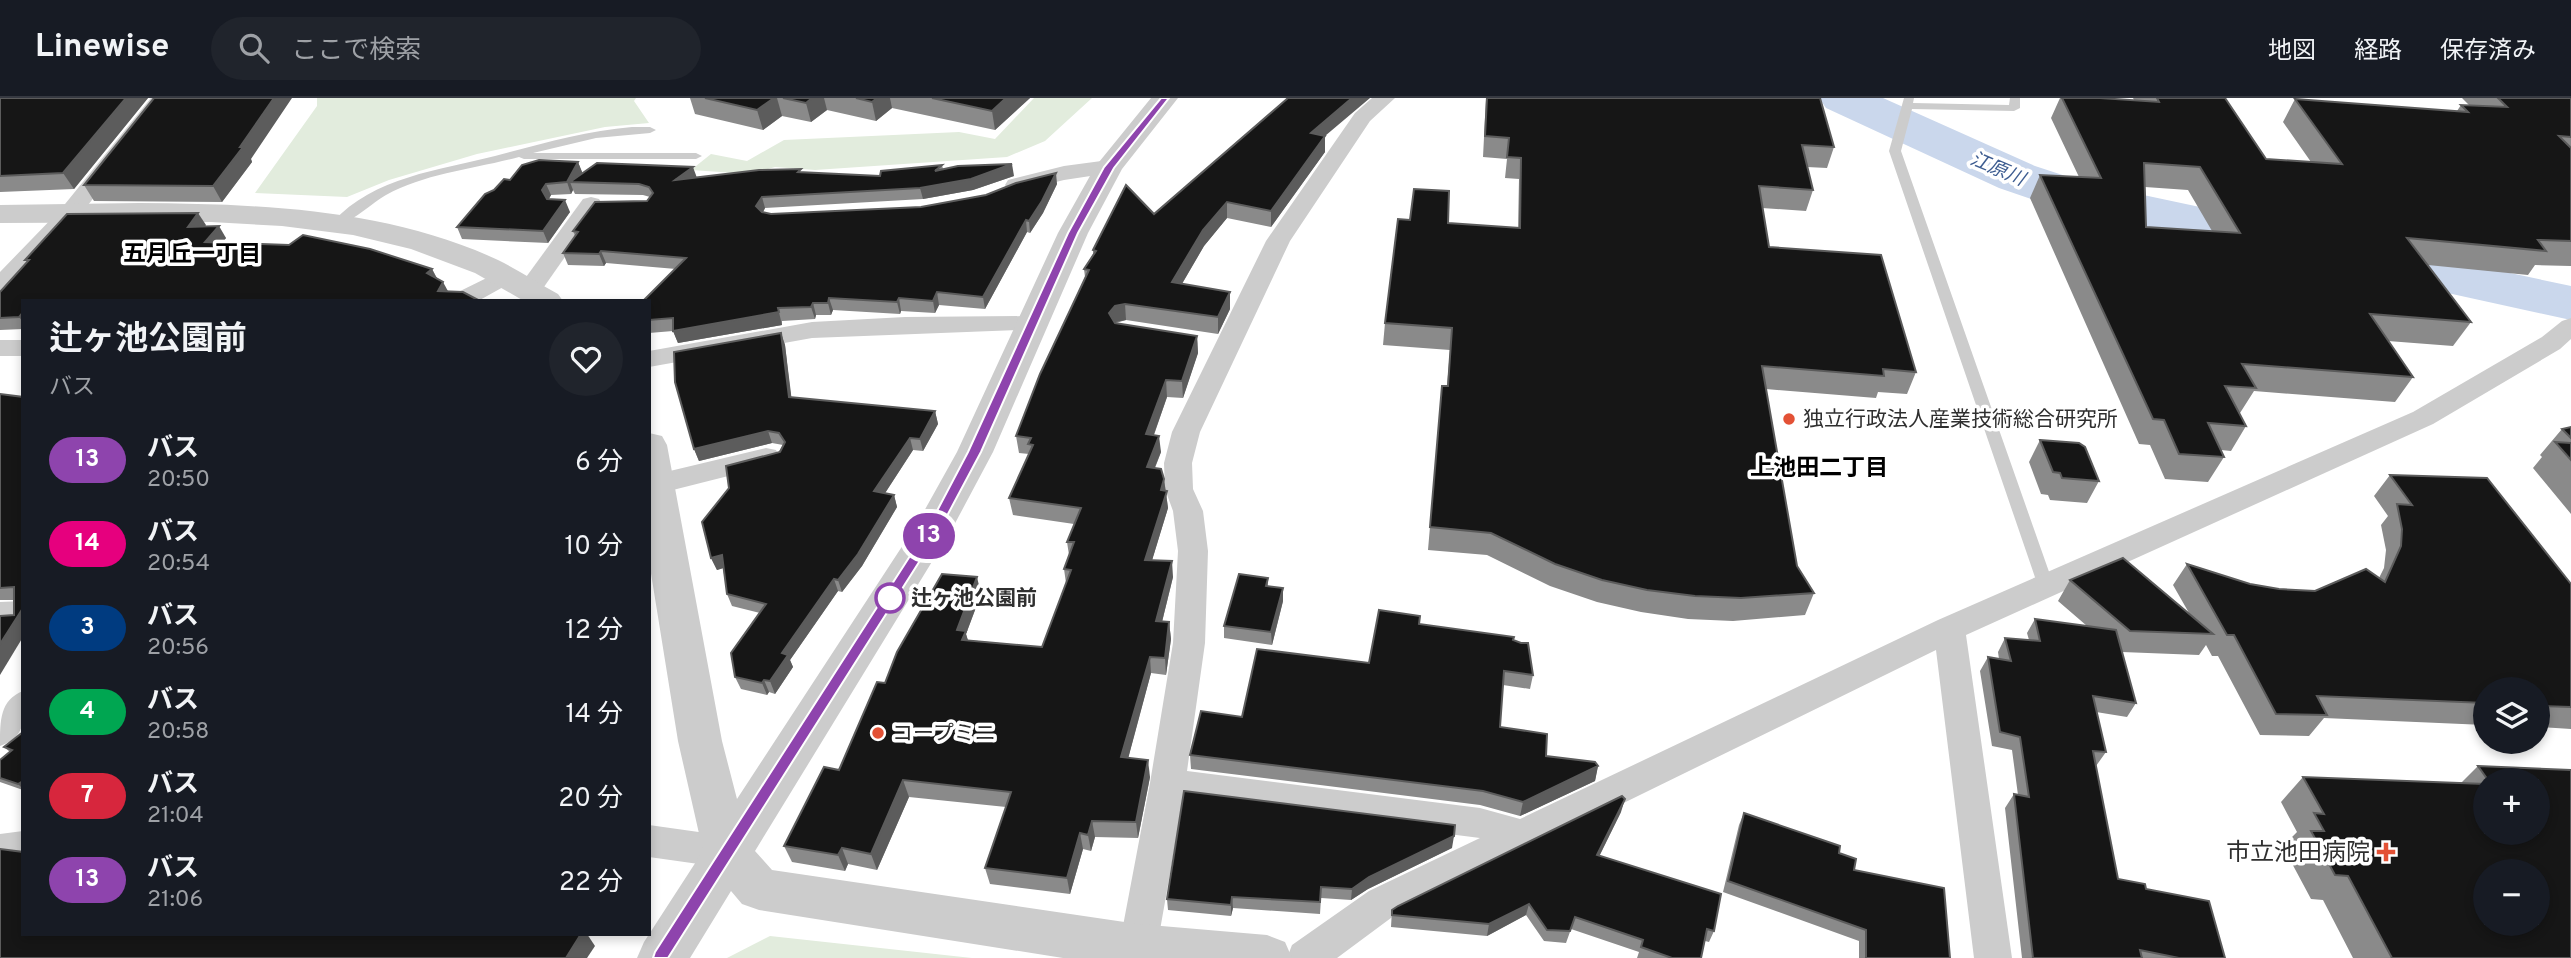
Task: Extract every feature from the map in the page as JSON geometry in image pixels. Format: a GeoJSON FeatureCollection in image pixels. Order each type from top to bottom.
{"type":"FeatureCollection","features":[{"type":"Feature","properties":{"kind":"street"},"geometry":{"type":"LineString","coordinates":[[0,286],[69,214],[162,98]]}},
{"type":"Feature","properties":{"kind":"street"},"geometry":{"type":"LineString","coordinates":[[662,958],[726,852],[933,529],[975,452],[1073,233],[1110,167],[1165,98]]}},
{"type":"Feature","properties":{"kind":"street"},"geometry":{"type":"LineString","coordinates":[[1138,947],[1168,783],[1189,643],[1193,551],[1188,511],[1179,489],[1178,463],[1186,432],[1214,345],[1278,241],[1362,117],[1385,98]]}},
{"type":"Feature","properties":{"kind":"street"},"geometry":{"type":"LineString","coordinates":[[999,191],[1064,173],[1110,167]]}},
{"type":"Feature","properties":{"kind":"street"},"geometry":{"type":"LineString","coordinates":[[560,203],[617,204]]}},
{"type":"Feature","properties":{"kind":"street"},"geometry":{"type":"LineString","coordinates":[[470,299],[528,289],[591,204]]}},
{"type":"Feature","properties":{"kind":"street"},"geometry":{"type":"LineString","coordinates":[[0,214],[239,214],[339,222],[436,245],[528,289]]}},
{"type":"Feature","properties":{"kind":"street"},"geometry":{"type":"LineString","coordinates":[[651,359],[812,330],[905,325],[1034,324]]}},
{"type":"Feature","properties":{"kind":"street"},"geometry":{"type":"LineString","coordinates":[[1306,958],[1382,903],[1949,629],[2423,418],[2551,343],[2571,326]]}},
{"type":"Feature","properties":{"kind":"street"},"geometry":{"type":"LineString","coordinates":[[0,348],[21,348]]}},
{"type":"Feature","properties":{"kind":"street"},"geometry":{"type":"LineString","coordinates":[[773,455],[654,489],[700,741],[726,852],[759,889],[1138,947],[1267,958]]}},
{"type":"Feature","properties":{"kind":"street"},"geometry":{"type":"LineString","coordinates":[[0,614],[21,613]]}},
{"type":"Feature","properties":{"kind":"street"},"geometry":{"type":"LineString","coordinates":[[1949,629],[1993,958]]}},
{"type":"Feature","properties":{"kind":"street"},"geometry":{"type":"LineString","coordinates":[[0,732],[21,706]]}},
{"type":"Feature","properties":{"kind":"street"},"geometry":{"type":"LineString","coordinates":[[1168,783],[1480,823],[1523,836]]}},
{"type":"Feature","properties":{"kind":"street"},"geometry":{"type":"LineString","coordinates":[[651,841],[726,852]]}},
{"type":"Feature","properties":{"kind":"street"},"geometry":{"type":"LineString","coordinates":[[0,850],[21,847]]}},
{"type":"Feature","properties":{"kind":"lane"},"geometry":{"type":"LineString","coordinates":[[2015,98],[2014,108],[1908,102],[1895,151],[2046,586]]}},
{"type":"Feature","properties":{"kind":"lane"},"geometry":{"type":"LineString","coordinates":[[339,222],[387,190],[449,170],[537,147],[625,130],[650,130]]}},
{"type":"Feature","properties":{"kind":"lane"},"geometry":{"type":"LineString","coordinates":[[508,156],[696,156]]}},
{"type":"Feature","properties":{"kind":"green space"},"geometry":{"type":"Polygon","coordinates":[[[317,98],[636,98],[634,101],[649,123],[605,127],[477,154],[389,180],[347,197],[255,193],[317,106],[317,98]]]}},
{"type":"Feature","properties":{"kind":"green space"},"geometry":{"type":"Polygon","coordinates":[[[1034,98],[1092,98],[1045,141],[1007,157],[815,170],[775,167],[750,174],[691,170],[711,154],[747,161],[784,140],[959,132],[995,139],[1034,98]]]}},
{"type":"Feature","properties":{"kind":"green space"},"geometry":{"type":"Polygon","coordinates":[[[770,936],[972,958],[727,958],[770,936]]]}},
{"type":"Feature","properties":{"kind":"building"},"geometry":{"type":"Polygon","coordinates":[[[0,98],[126,98],[63,173],[0,176],[0,98]]]}},
{"type":"Feature","properties":{"kind":"building"},"geometry":{"type":"Polygon","coordinates":[[[154,98],[274,98],[240,147],[243,147],[213,186],[84,185],[154,98]]]}},
{"type":"Feature","properties":{"kind":"building"},"geometry":{"type":"Polygon","coordinates":[[[705,98],[774,98],[757,110],[705,98]]]}},
{"type":"Feature","properties":{"kind":"building"},"geometry":{"type":"Polygon","coordinates":[[[783,98],[812,98],[806,103],[783,98]]]}},
{"type":"Feature","properties":{"kind":"building"},"geometry":{"type":"Polygon","coordinates":[[[856,98],[877,98],[872,102],[856,98]]]}},
{"type":"Feature","properties":{"kind":"building"},"geometry":{"type":"Polygon","coordinates":[[[932,98],[1006,98],[992,111],[932,98]]]}},
{"type":"Feature","properties":{"kind":"building"},"geometry":{"type":"Polygon","coordinates":[[[1288,98],[1352,98],[1311,133],[1325,136],[1271,211],[1227,202],[1203,230],[1172,282],[1230,292],[1218,317],[1125,304],[1115,306],[1109,313],[1115,323],[1197,336],[1182,381],[1166,380],[1146,434],[1159,436],[1147,467],[1161,469],[1164,479],[1161,490],[1167,491],[1145,560],[1172,561],[1156,621],[1169,622],[1165,658],[1150,657],[1121,757],[1148,760],[1136,822],[1092,821],[1088,835],[1080,833],[1067,878],[985,868],[1011,792],[903,780],[871,854],[842,848],[838,855],[784,846],[824,767],[839,770],[877,682],[885,683],[897,652],[942,574],[977,577],[957,630],[966,631],[962,640],[1042,647],[1071,570],[1064,569],[1074,542],[1067,542],[1081,508],[1009,498],[1033,445],[1028,444],[1031,438],[1016,436],[1040,374],[1089,270],[1084,269],[1096,251],[1093,250],[1126,185],[1154,214],[1288,98]]]}},
{"type":"Feature","properties":{"kind":"building"},"geometry":{"type":"Polygon","coordinates":[[[1487,98],[1820,98],[1834,147],[1802,145],[1813,190],[1759,186],[1769,247],[1881,255],[1916,372],[1883,369],[1884,376],[1762,366],[1797,566],[1814,593],[1741,598],[1647,590],[1602,580],[1555,564],[1491,533],[1430,527],[1442,386],[1448,386],[1452,328],[1385,323],[1398,219],[1410,220],[1414,189],[1449,191],[1448,223],[1520,228],[1521,158],[1507,157],[1509,138],[1485,136],[1487,98]]]}},
{"type":"Feature","properties":{"kind":"building"},"geometry":{"type":"Polygon","coordinates":[[[2062,98],[2159,102],[2157,98],[2225,98],[2266,159],[2342,164],[2295,99],[2468,112],[2461,105],[2507,107],[2498,98],[2571,98],[2571,137],[2559,136],[2571,148],[2571,241],[2538,240],[2546,251],[2407,238],[2471,322],[2370,314],[2413,377],[2242,364],[2256,388],[2225,386],[2246,426],[2208,423],[2224,457],[2179,454],[2164,420],[2153,419],[2040,175],[2101,178],[2062,98]],[[2144,163],[2146,227],[2240,233],[2200,167],[2144,163]]]}},
{"type":"Feature","properties":{"kind":"building"},"geometry":{"type":"Polygon","coordinates":[[[539,160],[578,162],[567,182],[546,184],[542,190],[547,199],[565,200],[543,231],[457,227],[485,194],[494,190],[504,179],[510,180],[522,165],[539,160]]]}},
{"type":"Feature","properties":{"kind":"building"},"geometry":{"type":"Polygon","coordinates":[[[597,163],[693,167],[675,180],[759,170],[801,169],[798,172],[880,176],[881,171],[942,165],[935,171],[958,166],[1012,164],[971,179],[920,188],[762,197],[756,206],[762,212],[771,214],[921,207],[986,195],[1016,183],[1056,173],[1042,201],[1029,221],[1026,220],[983,297],[937,292],[933,301],[829,298],[828,303],[813,303],[811,307],[778,308],[779,312],[673,331],[673,318],[651,320],[651,299],[645,299],[686,258],[601,251],[599,254],[563,253],[578,232],[573,231],[595,202],[647,201],[653,193],[649,187],[639,184],[570,182],[597,163]]]}},
{"type":"Feature","properties":{"kind":"building"},"geometry":{"type":"Polygon","coordinates":[[[198,213],[188,227],[219,226],[205,242],[289,245],[303,235],[370,249],[432,269],[427,273],[443,282],[438,291],[463,292],[476,299],[21,299],[19,317],[0,318],[0,292],[67,214],[198,213]]]}},
{"type":"Feature","properties":{"kind":"building"},"geometry":{"type":"Polygon","coordinates":[[[781,333],[789,397],[935,411],[920,439],[910,438],[874,491],[894,495],[858,554],[838,580],[834,579],[782,653],[788,655],[770,681],[764,680],[762,683],[735,677],[731,653],[766,604],[727,594],[722,555],[711,558],[702,522],[729,488],[726,466],[780,452],[785,442],[779,433],[768,431],[694,449],[675,382],[674,352],[781,333]]]}},
{"type":"Feature","properties":{"kind":"building"},"geometry":{"type":"Polygon","coordinates":[[[0,394],[21,397],[21,611],[0,644],[0,616],[14,615],[14,587],[0,588],[0,394]]]}},
{"type":"Feature","properties":{"kind":"building"},"geometry":{"type":"Polygon","coordinates":[[[2571,427],[2571,438],[2562,429],[2571,427]]]}},
{"type":"Feature","properties":{"kind":"building"},"geometry":{"type":"Polygon","coordinates":[[[2040,440],[2079,443],[2085,447],[2099,481],[2062,478],[2060,473],[2053,472],[2040,440]]]}},
{"type":"Feature","properties":{"kind":"building"},"geometry":{"type":"Polygon","coordinates":[[[2555,442],[2571,443],[2571,460],[2555,442]]]}},
{"type":"Feature","properties":{"kind":"building"},"geometry":{"type":"Polygon","coordinates":[[[2390,475],[2487,478],[2571,584],[2571,707],[2550,706],[2550,677],[2473,677],[2473,702],[2317,696],[2327,715],[2276,714],[2234,635],[2227,635],[2187,564],[2250,584],[2279,589],[2315,591],[2366,569],[2385,582],[2401,546],[2402,529],[2397,504],[2412,505],[2390,475]]]}},
{"type":"Feature","properties":{"kind":"building"},"geometry":{"type":"Polygon","coordinates":[[[2123,558],[2213,634],[2130,631],[2070,580],[2123,558]]]}},
{"type":"Feature","properties":{"kind":"building"},"geometry":{"type":"Polygon","coordinates":[[[1239,574],[1268,578],[1266,586],[1283,588],[1271,632],[1224,626],[1239,574]]]}},
{"type":"Feature","properties":{"kind":"building"},"geometry":{"type":"Polygon","coordinates":[[[1379,610],[1420,616],[1419,624],[1514,637],[1513,640],[1528,643],[1533,675],[1504,671],[1500,727],[1547,734],[1546,756],[1595,762],[1598,766],[1523,802],[1483,791],[1190,755],[1201,711],[1242,717],[1257,649],[1369,663],[1379,610]]]}},
{"type":"Feature","properties":{"kind":"building"},"geometry":{"type":"Polygon","coordinates":[[[2035,619],[2116,630],[2136,703],[2093,696],[2106,752],[2093,751],[2118,879],[2145,884],[2146,889],[2209,901],[2225,958],[2179,958],[2140,950],[2142,958],[2033,958],[2014,794],[2029,797],[2020,737],[2000,732],[1988,657],[2011,661],[2005,638],[2040,641],[2035,619]]]}},
{"type":"Feature","properties":{"kind":"building"},"geometry":{"type":"Polygon","coordinates":[[[21,734],[21,782],[18,784],[0,778],[0,760],[12,750],[4,747],[21,734]]]}},
{"type":"Feature","properties":{"kind":"building"},"geometry":{"type":"Polygon","coordinates":[[[2478,766],[2524,768],[2479,768],[2478,766]]]}},
{"type":"Feature","properties":{"kind":"building"},"geometry":{"type":"Polygon","coordinates":[[[2550,769],[2571,770],[2571,958],[2392,958],[2348,876],[2335,875],[2311,831],[2324,831],[2314,813],[2324,814],[2303,777],[2473,784],[2473,845],[2550,845],[2550,769]]]}},
{"type":"Feature","properties":{"kind":"building"},"geometry":{"type":"Polygon","coordinates":[[[1184,791],[1455,825],[1454,836],[1369,877],[1352,889],[1321,887],[1320,902],[1232,897],[1231,905],[1167,899],[1184,791]]]}},
{"type":"Feature","properties":{"kind":"building"},"geometry":{"type":"Polygon","coordinates":[[[1622,796],[1625,799],[1597,855],[1721,894],[1714,931],[1707,929],[1701,958],[1672,958],[1641,947],[1643,940],[1575,917],[1570,931],[1547,930],[1529,904],[1489,924],[1392,915],[1392,910],[1398,906],[1622,796]]]}},
{"type":"Feature","properties":{"kind":"building"},"geometry":{"type":"Polygon","coordinates":[[[1744,813],[1840,846],[1839,853],[1856,859],[1854,870],[1944,888],[1950,958],[1866,958],[1866,930],[1728,881],[1744,813]]]}},
{"type":"Feature","properties":{"kind":"building"},"geometry":{"type":"Polygon","coordinates":[[[0,849],[21,852],[21,936],[580,936],[566,958],[0,958],[0,849]]]}},
{"type":"Feature","properties":{"kind":"waterway","name":"江原川"},"geometry":{"type":"LineString","coordinates":[[1843,98],[2017,177],[2074,196],[2571,303]]}},
{"type":"Feature","properties":{"kind":"bus line","name":"13"},"geometry":{"type":"LineString","coordinates":[[662,958],[726,852],[933,529],[975,452],[1073,233],[1110,167],[1165,98]]}},
{"type":"Feature","properties":{"kind":"place","name":"独立行政法人産業技術総合研究所"},"geometry":{"type":"Point","coordinates":[1789,419]}},
{"type":"Feature","properties":{"kind":"place","name":"辻ヶ池公園前"},"geometry":{"type":"Point","coordinates":[890,598]}},
{"type":"Feature","properties":{"kind":"place","name":"コープミニ"},"geometry":{"type":"Point","coordinates":[878,733]}},
{"type":"Feature","properties":{"kind":"place","name":"市立池田病院"},"geometry":{"type":"Point","coordinates":[2386,852]}},
{"type":"Feature","properties":{"kind":"district","name":"五月丘一丁目"},"geometry":{"type":"Point","coordinates":[192,253]}},
{"type":"Feature","properties":{"kind":"district","name":"上池田二丁目"},"geometry":{"type":"Point","coordinates":[1819,467]}}]}
